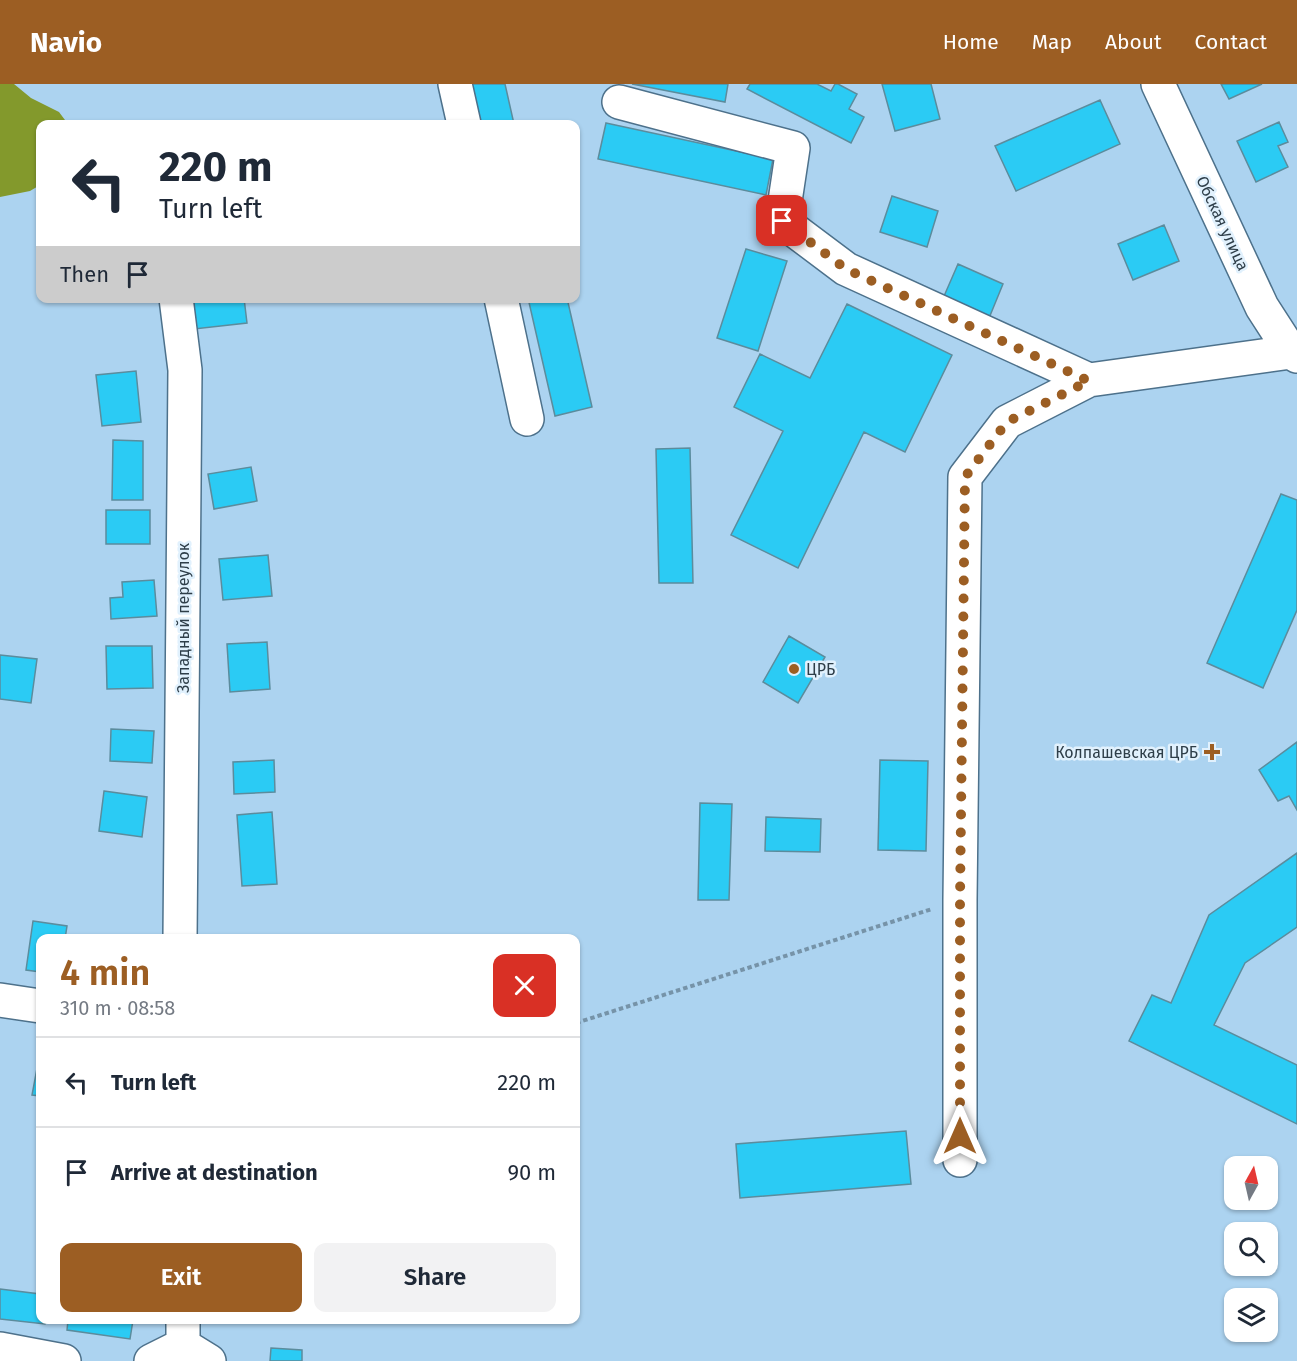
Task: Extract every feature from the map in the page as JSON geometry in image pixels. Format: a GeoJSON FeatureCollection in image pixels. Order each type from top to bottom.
{"type":"FeatureCollection","features":[{"type":"Feature","properties":{"kind":"street"},"geometry":{"type":"LineString","coordinates":[[455,84],[463,120]]}},
{"type":"Feature","properties":{"kind":"street","name":"Обская улица"},"geometry":{"type":"LineString","coordinates":[[1158,84],[1262,307],[1294,354]]}},
{"type":"Feature","properties":{"kind":"street"},"geometry":{"type":"LineString","coordinates":[[619,102],[793,148],[782,221],[846,269],[1089,381]]}},
{"type":"Feature","properties":{"kind":"street","name":"Западный переулок"},"geometry":{"type":"LineString","coordinates":[[177,303],[185,369],[180,934]]}},
{"type":"Feature","properties":{"kind":"street"},"geometry":{"type":"LineString","coordinates":[[502,303],[527,419]]}},
{"type":"Feature","properties":{"kind":"street"},"geometry":{"type":"LineString","coordinates":[[960,1160],[960,900],[965,477],[1007,422],[1089,381],[1294,354]]}},
{"type":"Feature","properties":{"kind":"street"},"geometry":{"type":"LineString","coordinates":[[0,1000],[36,1005]]}},
{"type":"Feature","properties":{"kind":"street"},"geometry":{"type":"LineString","coordinates":[[151,1361],[192,1342]]}},
{"type":"Feature","properties":{"kind":"street"},"geometry":{"type":"LineString","coordinates":[[0,1349],[64,1361]]}},
{"type":"Feature","properties":{"kind":"path"},"geometry":{"type":"LineString","coordinates":[[580,1022],[960,900]]}},
{"type":"Feature","properties":{"kind":"green space"},"geometry":{"type":"Polygon","coordinates":[[[0,84],[14,84],[31,98],[59,112],[65,120],[36,120],[36,187],[30,191],[0,197],[0,84]]]}},
{"type":"Feature","properties":{"kind":"building"},"geometry":{"type":"Polygon","coordinates":[[[463,84],[505,84],[513,120],[471,120],[463,84]]]}},
{"type":"Feature","properties":{"kind":"building"},"geometry":{"type":"Polygon","coordinates":[[[632,84],[728,84],[725,102],[632,84]]]}},
{"type":"Feature","properties":{"kind":"building"},"geometry":{"type":"Polygon","coordinates":[[[750,84],[817,84],[831,91],[835,84],[838,84],[857,94],[849,109],[864,117],[851,143],[747,89],[750,84]]]}},
{"type":"Feature","properties":{"kind":"building"},"geometry":{"type":"Polygon","coordinates":[[[882,84],[931,84],[940,119],[895,131],[882,84]]]}},
{"type":"Feature","properties":{"kind":"building"},"geometry":{"type":"Polygon","coordinates":[[[1221,84],[1262,84],[1229,99],[1221,84]]]}},
{"type":"Feature","properties":{"kind":"building"},"geometry":{"type":"Polygon","coordinates":[[[1100,100],[1120,144],[1016,191],[995,146],[1100,100]]]}},
{"type":"Feature","properties":{"kind":"building"},"geometry":{"type":"Polygon","coordinates":[[[1279,122],[1288,142],[1278,146],[1288,167],[1256,182],[1237,141],[1279,122]]]}},
{"type":"Feature","properties":{"kind":"building"},"geometry":{"type":"Polygon","coordinates":[[[606,123],[773,159],[766,195],[598,159],[606,123]]]}},
{"type":"Feature","properties":{"kind":"building"},"geometry":{"type":"Polygon","coordinates":[[[892,196],[938,211],[927,247],[880,232],[892,196]]]}},
{"type":"Feature","properties":{"kind":"building"},"geometry":{"type":"Polygon","coordinates":[[[1164,225],[1179,261],[1133,280],[1118,244],[1164,225]]]}},
{"type":"Feature","properties":{"kind":"building"},"geometry":{"type":"Polygon","coordinates":[[[746,249],[787,261],[758,351],[717,338],[746,249]]]}},
{"type":"Feature","properties":{"kind":"building"},"geometry":{"type":"Polygon","coordinates":[[[958,264],[1003,284],[987,323],[941,303],[958,264]]]}},
{"type":"Feature","properties":{"kind":"building"},"geometry":{"type":"Polygon","coordinates":[[[191,303],[245,303],[247,323],[194,329],[191,303]]]}},
{"type":"Feature","properties":{"kind":"building"},"geometry":{"type":"Polygon","coordinates":[[[529,303],[568,303],[592,407],[555,416],[529,303]]]}},
{"type":"Feature","properties":{"kind":"building"},"geometry":{"type":"Polygon","coordinates":[[[847,304],[952,355],[905,452],[864,432],[798,568],[731,535],[783,431],[734,407],[760,354],[810,378],[847,304]]]}},
{"type":"Feature","properties":{"kind":"building"},"geometry":{"type":"Polygon","coordinates":[[[136,371],[141,422],[102,426],[96,375],[136,371]]]}},
{"type":"Feature","properties":{"kind":"building"},"geometry":{"type":"Polygon","coordinates":[[[113,440],[143,441],[143,500],[112,500],[113,440]]]}},
{"type":"Feature","properties":{"kind":"building"},"geometry":{"type":"Polygon","coordinates":[[[690,448],[693,583],[659,583],[656,449],[690,448]]]}},
{"type":"Feature","properties":{"kind":"building"},"geometry":{"type":"Polygon","coordinates":[[[251,467],[257,501],[214,509],[208,474],[251,467]]]}},
{"type":"Feature","properties":{"kind":"building"},"geometry":{"type":"Polygon","coordinates":[[[1281,494],[1297,500],[1297,610],[1263,688],[1207,663],[1281,494]]]}},
{"type":"Feature","properties":{"kind":"building"},"geometry":{"type":"Polygon","coordinates":[[[106,510],[150,510],[150,544],[106,544],[106,510]]]}},
{"type":"Feature","properties":{"kind":"building"},"geometry":{"type":"Polygon","coordinates":[[[268,555],[272,596],[223,600],[219,559],[268,555]]]}},
{"type":"Feature","properties":{"kind":"building"},"geometry":{"type":"Polygon","coordinates":[[[154,580],[157,616],[111,619],[110,598],[123,597],[122,582],[154,580]]]}},
{"type":"Feature","properties":{"kind":"building","name":"ЦРБ"},"geometry":{"type":"Polygon","coordinates":[[[789,636],[825,657],[798,703],[763,682],[789,636]]]}},
{"type":"Feature","properties":{"kind":"building"},"geometry":{"type":"Polygon","coordinates":[[[267,642],[270,689],[230,692],[227,644],[267,642]]]}},
{"type":"Feature","properties":{"kind":"building"},"geometry":{"type":"Polygon","coordinates":[[[106,646],[152,646],[153,688],[107,689],[106,646]]]}},
{"type":"Feature","properties":{"kind":"building"},"geometry":{"type":"Polygon","coordinates":[[[0,655],[37,659],[31,703],[0,699],[0,655]]]}},
{"type":"Feature","properties":{"kind":"building"},"geometry":{"type":"Polygon","coordinates":[[[111,729],[154,731],[152,763],[110,761],[111,729]]]}},
{"type":"Feature","properties":{"kind":"building"},"geometry":{"type":"Polygon","coordinates":[[[1297,742],[1297,810],[1289,796],[1278,801],[1259,770],[1297,742]]]}},
{"type":"Feature","properties":{"kind":"building"},"geometry":{"type":"Polygon","coordinates":[[[274,760],[275,792],[234,794],[233,762],[274,760]]]}},
{"type":"Feature","properties":{"kind":"building"},"geometry":{"type":"Polygon","coordinates":[[[880,760],[928,761],[926,851],[878,850],[880,760]]]}},
{"type":"Feature","properties":{"kind":"building"},"geometry":{"type":"Polygon","coordinates":[[[104,791],[147,797],[142,837],[99,831],[104,791]]]}},
{"type":"Feature","properties":{"kind":"building"},"geometry":{"type":"Polygon","coordinates":[[[700,803],[732,804],[729,900],[698,900],[700,803]]]}},
{"type":"Feature","properties":{"kind":"building"},"geometry":{"type":"Polygon","coordinates":[[[272,812],[277,884],[242,886],[237,815],[272,812]]]}},
{"type":"Feature","properties":{"kind":"building"},"geometry":{"type":"Polygon","coordinates":[[[766,817],[821,819],[820,852],[765,851],[766,817]]]}},
{"type":"Feature","properties":{"kind":"building"},"geometry":{"type":"Polygon","coordinates":[[[1297,853],[1297,927],[1245,963],[1214,1025],[1297,1065],[1297,1124],[1129,1041],[1152,995],[1171,1003],[1209,915],[1297,853]]]}},
{"type":"Feature","properties":{"kind":"building"},"geometry":{"type":"Polygon","coordinates":[[[33,921],[67,926],[66,934],[36,934],[36,971],[26,970],[33,921]]]}},
{"type":"Feature","properties":{"kind":"building"},"geometry":{"type":"Polygon","coordinates":[[[36,1074],[36,1096],[32,1095],[36,1074]]]}},
{"type":"Feature","properties":{"kind":"building"},"geometry":{"type":"Polygon","coordinates":[[[906,1131],[911,1184],[740,1198],[736,1144],[906,1131]]]}},
{"type":"Feature","properties":{"kind":"building"},"geometry":{"type":"Polygon","coordinates":[[[0,1289],[36,1294],[36,1323],[0,1319],[0,1289]]]}},
{"type":"Feature","properties":{"kind":"building"},"geometry":{"type":"Polygon","coordinates":[[[68,1324],[132,1324],[130,1339],[67,1330],[68,1324]]]}},
{"type":"Feature","properties":{"kind":"building"},"geometry":{"type":"Polygon","coordinates":[[[271,1348],[302,1350],[302,1361],[270,1361],[271,1348]]]}},
{"type":"Feature","properties":{"kind":"place","name":"ЦРБ"},"geometry":{"type":"Point","coordinates":[794,669]}},
{"type":"Feature","properties":{"kind":"place","name":"Колпашевская ЦРБ"},"geometry":{"type":"Point","coordinates":[1212,752]}},
{"type":"Feature","properties":{"kind":"route"},"geometry":{"type":"LineString","coordinates":[[782,221],[846,269],[1089,381],[1007,422],[965,477],[960,1136]]}}]}
